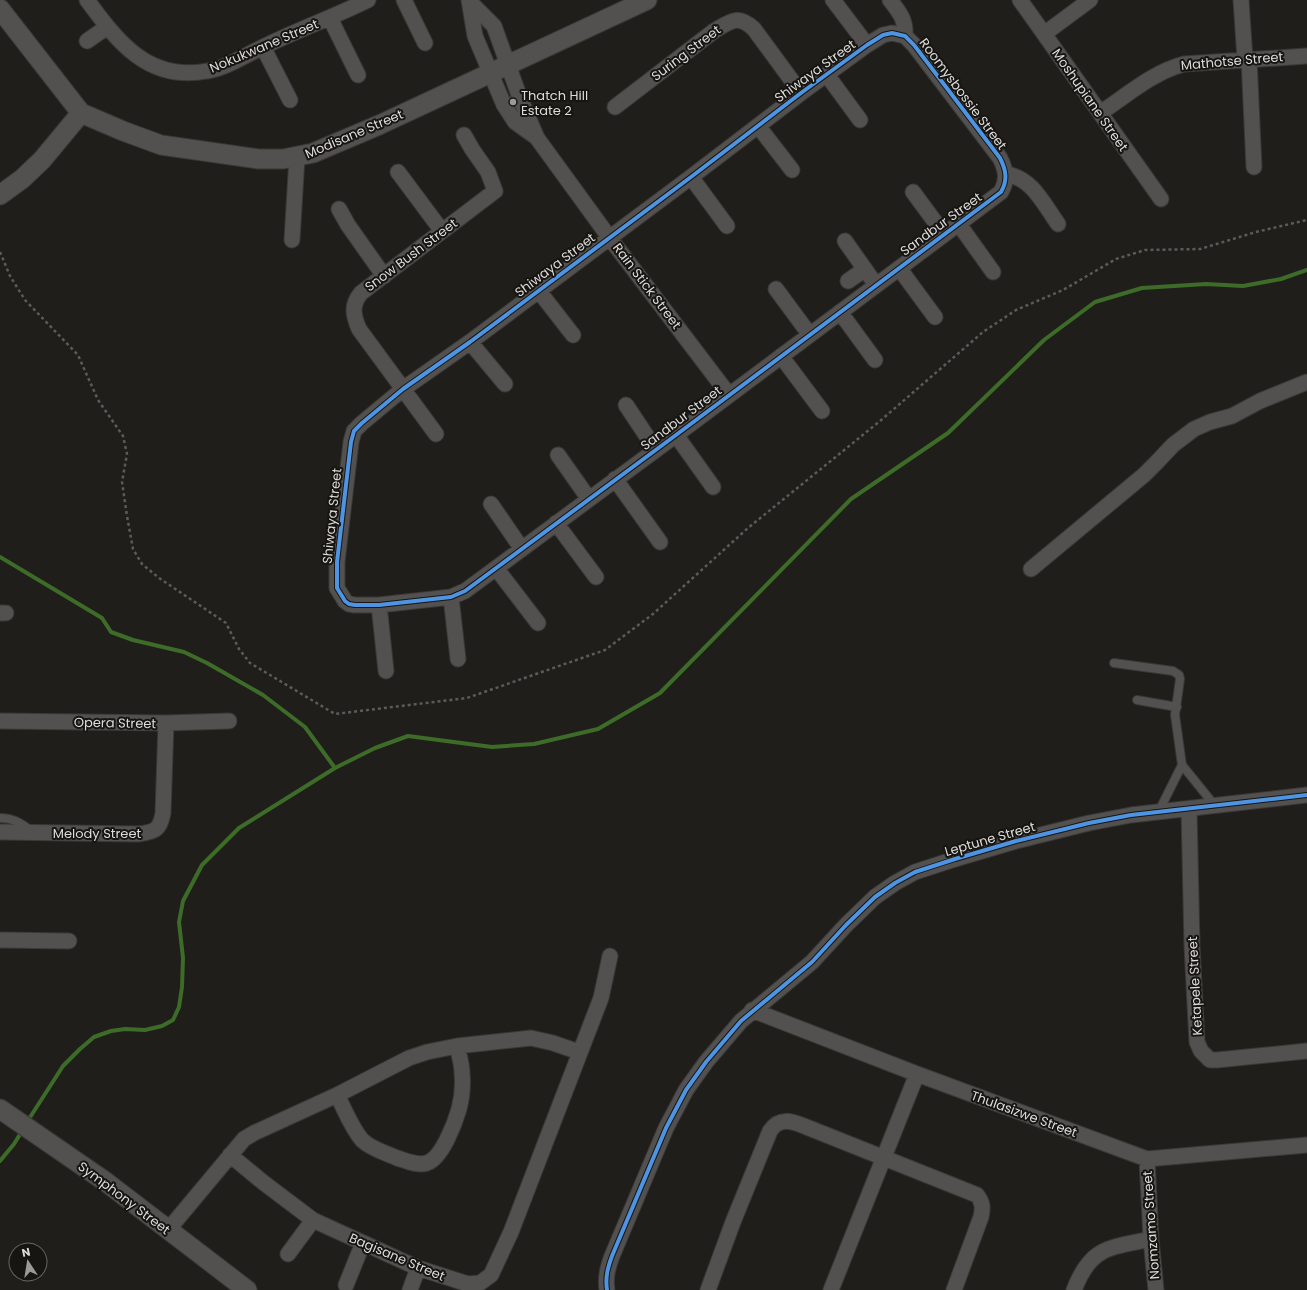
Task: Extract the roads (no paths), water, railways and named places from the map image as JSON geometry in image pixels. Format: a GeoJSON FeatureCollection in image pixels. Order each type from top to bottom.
{"type":"FeatureCollection","features":[{"type":"Feature","properties":{"kind":"street","name":"Nokukwane Street"},"geometry":{"type":"LineString","coordinates":[[87,0],[107,27],[121,42],[145,61],[156,67],[188,73],[208,71],[222,67],[368,0]]}},
{"type":"Feature","properties":{"kind":"street"},"geometry":{"type":"LineString","coordinates":[[404,0],[424,43]]}},
{"type":"Feature","properties":{"kind":"street","name":"Modisane Street"},"geometry":{"type":"LineString","coordinates":[[0,9],[81,113],[135,136],[161,145],[258,159],[283,159],[313,154],[509,65],[647,0]]}},
{"type":"Feature","properties":{"kind":"street","name":"Shiwaya Street"},"geometry":{"type":"LineString","coordinates":[[833,0],[867,45]]}},
{"type":"Feature","properties":{"kind":"street","name":"Roomysbossie Street"},"geometry":{"type":"LineString","coordinates":[[890,0],[901,14],[904,22],[903,36],[914,45],[1000,158],[1005,172]]}},
{"type":"Feature","properties":{"kind":"street","name":"Moshupiane Street"},"geometry":{"type":"LineString","coordinates":[[1020,0],[1161,199]]}},
{"type":"Feature","properties":{"kind":"street"},"geometry":{"type":"LineString","coordinates":[[1044,34],[1090,0]]}},
{"type":"Feature","properties":{"kind":"street"},"geometry":{"type":"LineString","coordinates":[[1241,0],[1247,59],[1254,167]]}},
{"type":"Feature","properties":{"kind":"street","name":"Rain Stick Street"},"geometry":{"type":"LineString","coordinates":[[470,1],[494,26],[537,138],[609,237],[729,395]]}},
{"type":"Feature","properties":{"kind":"street","name":"Rain Stick Street"},"geometry":{"type":"LineString","coordinates":[[470,1],[475,36],[504,105],[515,122],[537,138]]}},
{"type":"Feature","properties":{"kind":"street"},"geometry":{"type":"LineString","coordinates":[[330,18],[358,75]]}},
{"type":"Feature","properties":{"kind":"street","name":"Suring Street"},"geometry":{"type":"LineString","coordinates":[[615,107],[714,31],[736,20],[747,23],[754,29],[801,93]]}},
{"type":"Feature","properties":{"kind":"street"},"geometry":{"type":"LineString","coordinates":[[87,41],[107,27]]}},
{"type":"Feature","properties":{"kind":"street","name":"Shiwaya Street"},"geometry":{"type":"LineString","coordinates":[[336,588],[337,562],[351,442],[354,431],[362,423],[403,389],[470,342],[867,45],[883,35],[892,33],[903,36]]}},
{"type":"Feature","properties":{"kind":"street"},"geometry":{"type":"LineString","coordinates":[[263,47],[290,100]]}},
{"type":"Feature","properties":{"kind":"street","name":"Mathotse Street"},"geometry":{"type":"LineString","coordinates":[[1100,113],[1171,67],[1184,64],[1307,56]]}},
{"type":"Feature","properties":{"kind":"street"},"geometry":{"type":"LineString","coordinates":[[827,75],[860,120]]}},
{"type":"Feature","properties":{"kind":"street"},"geometry":{"type":"LineString","coordinates":[[0,195],[22,179],[42,160],[81,113]]}},
{"type":"Feature","properties":{"kind":"street"},"geometry":{"type":"LineString","coordinates":[[758,126],[792,170]]}},
{"type":"Feature","properties":{"kind":"street","name":"Snow Bush Street"},"geometry":{"type":"LineString","coordinates":[[436,434],[359,329],[354,314],[354,304],[357,297],[495,191],[488,172],[464,135]]}},
{"type":"Feature","properties":{"kind":"street"},"geometry":{"type":"LineString","coordinates":[[292,240],[297,157]]}},
{"type":"Feature","properties":{"kind":"street"},"geometry":{"type":"LineString","coordinates":[[398,172],[442,231]]}},
{"type":"Feature","properties":{"kind":"street"},"geometry":{"type":"LineString","coordinates":[[1005,172],[1027,182],[1058,224]]}},
{"type":"Feature","properties":{"kind":"street","name":"Sandbur Street"},"geometry":{"type":"LineString","coordinates":[[336,588],[348,604],[354,605],[379,605],[451,597],[465,591],[656,450],[958,223],[995,197],[1001,192],[1006,180],[1005,172]]}},
{"type":"Feature","properties":{"kind":"street"},"geometry":{"type":"LineString","coordinates":[[691,177],[728,226]]}},
{"type":"Feature","properties":{"kind":"street"},"geometry":{"type":"LineString","coordinates":[[913,192],[944,234]]}},
{"type":"Feature","properties":{"kind":"street"},"geometry":{"type":"LineString","coordinates":[[339,209],[348,226],[384,276]]}},
{"type":"Feature","properties":{"kind":"street"},"geometry":{"type":"LineString","coordinates":[[958,223],[993,272]]}},
{"type":"Feature","properties":{"kind":"street"},"geometry":{"type":"LineString","coordinates":[[845,241],[876,285]]}},
{"type":"Feature","properties":{"kind":"street"},"geometry":{"type":"LineString","coordinates":[[899,268],[935,317]]}},
{"type":"Feature","properties":{"kind":"street"},"geometry":{"type":"LineString","coordinates":[[848,281],[865,269]]}},
{"type":"Feature","properties":{"kind":"street"},"geometry":{"type":"LineString","coordinates":[[776,289],[810,335]]}},
{"type":"Feature","properties":{"kind":"street"},"geometry":{"type":"LineString","coordinates":[[538,290],[573,335]]}},
{"type":"Feature","properties":{"kind":"street"},"geometry":{"type":"LineString","coordinates":[[840,312],[875,360]]}},
{"type":"Feature","properties":{"kind":"street"},"geometry":{"type":"LineString","coordinates":[[470,342],[505,384]]}},
{"type":"Feature","properties":{"kind":"street"},"geometry":{"type":"LineString","coordinates":[[781,356],[822,411]]}},
{"type":"Feature","properties":{"kind":"street"},"geometry":{"type":"LineString","coordinates":[[1031,569],[1144,475],[1173,445],[1194,429],[1210,422],[1232,416],[1276,394],[1307,382]]}},
{"type":"Feature","properties":{"kind":"street"},"geometry":{"type":"LineString","coordinates":[[626,405],[656,450]]}},
{"type":"Feature","properties":{"kind":"street"},"geometry":{"type":"LineString","coordinates":[[676,435],[713,487]]}},
{"type":"Feature","properties":{"kind":"street"},"geometry":{"type":"LineString","coordinates":[[558,455],[589,499]]}},
{"type":"Feature","properties":{"kind":"street"},"geometry":{"type":"LineString","coordinates":[[616,479],[660,542]]}},
{"type":"Feature","properties":{"kind":"street"},"geometry":{"type":"LineString","coordinates":[[491,504],[522,549]]}},
{"type":"Feature","properties":{"kind":"street"},"geometry":{"type":"LineString","coordinates":[[556,523],[596,577]]}},
{"type":"Feature","properties":{"kind":"street"},"geometry":{"type":"LineString","coordinates":[[496,568],[538,623]]}},
{"type":"Feature","properties":{"kind":"street"},"geometry":{"type":"LineString","coordinates":[[451,597],[458,659]]}},
{"type":"Feature","properties":{"kind":"street"},"geometry":{"type":"LineString","coordinates":[[379,605],[386,671]]}},
{"type":"Feature","properties":{"kind":"street","name":"Opera Street"},"geometry":{"type":"LineString","coordinates":[[0,721],[166,723],[229,721]]}},
{"type":"Feature","properties":{"kind":"street","name":"Melody Street"},"geometry":{"type":"LineString","coordinates":[[0,832],[138,834],[156,830],[162,821],[163,813],[166,723]]}},
{"type":"Feature","properties":{"kind":"street","name":"Leptune Street"},"geometry":{"type":"LineString","coordinates":[[607,1290],[607,1269],[666,1128],[686,1090],[706,1062],[740,1020],[812,962],[846,925],[875,897],[895,883],[915,872],[1016,841],[1067,828],[1111,818],[1216,807],[1307,795]]}},
{"type":"Feature","properties":{"kind":"street","name":"Ketapele Street"},"geometry":{"type":"LineString","coordinates":[[1189,810],[1192,946],[1198,1042],[1201,1051],[1205,1057],[1210,1060],[1217,1060],[1307,1051]]}},
{"type":"Feature","properties":{"kind":"street"},"geometry":{"type":"LineString","coordinates":[[0,940],[69,941]]}},
{"type":"Feature","properties":{"kind":"street","name":"Bagisane Street"},"geometry":{"type":"LineString","coordinates":[[230,1155],[313,1220],[418,1268],[471,1287],[480,1283],[491,1275],[514,1225],[579,1052],[601,998],[610,956]]}},
{"type":"Feature","properties":{"kind":"street","name":"Thulasizwe Street"},"geometry":{"type":"LineString","coordinates":[[752,1010],[917,1074],[1147,1159],[1307,1145]]}},
{"type":"Feature","properties":{"kind":"street"},"geometry":{"type":"LineString","coordinates":[[168,1230],[244,1139],[337,1095],[410,1058],[457,1046],[532,1038],[579,1052]]}},
{"type":"Feature","properties":{"kind":"street"},"geometry":{"type":"LineString","coordinates":[[337,1095],[355,1129],[366,1143],[408,1162],[418,1164],[432,1161],[442,1150],[459,1108],[463,1084],[457,1046]]}},
{"type":"Feature","properties":{"kind":"street"},"geometry":{"type":"LineString","coordinates":[[831,1290],[917,1074]]}},
{"type":"Feature","properties":{"kind":"street","name":"Symphony Street"},"geometry":{"type":"LineString","coordinates":[[0,1109],[106,1182],[247,1290]]}},
{"type":"Feature","properties":{"kind":"street"},"geometry":{"type":"LineString","coordinates":[[708,1290],[733,1222],[774,1125],[783,1121],[794,1122],[885,1157],[977,1196],[983,1208],[981,1217],[954,1290]]}},
{"type":"Feature","properties":{"kind":"street","name":"Nomzamo Street"},"geometry":{"type":"LineString","coordinates":[[1147,1159],[1151,1239],[1156,1290]]}},
{"type":"Feature","properties":{"kind":"street"},"geometry":{"type":"LineString","coordinates":[[288,1254],[313,1220]]}},
{"type":"Feature","properties":{"kind":"street"},"geometry":{"type":"LineString","coordinates":[[1074,1290],[1081,1273],[1091,1260],[1100,1252],[1107,1248],[1151,1239]]}},
{"type":"Feature","properties":{"kind":"street"},"geometry":{"type":"LineString","coordinates":[[346,1285],[363,1243]]}},
{"type":"Feature","properties":{"kind":"street"},"geometry":{"type":"LineString","coordinates":[[410,1290],[418,1268]]}},
{"type":"Feature","properties":{"kind":"lane"},"geometry":{"type":"LineString","coordinates":[[1114,663],[1173,670],[1179,675],[1180,679],[1176,715],[1182,765],[1216,807]]}},
{"type":"Feature","properties":{"kind":"lane"},"geometry":{"type":"LineString","coordinates":[[1137,700],[1176,707]]}},
{"type":"Feature","properties":{"kind":"lane"},"geometry":{"type":"LineString","coordinates":[[1158,812],[1182,765]]}},
{"type":"Feature","properties":{"kind":"lane"},"geometry":{"type":"LineString","coordinates":[[0,818],[9,818],[17,821],[33,832]]}},
{"type":"Feature","properties":{"kind":"waterway"},"geometry":{"type":"LineString","coordinates":[[27,1122],[63,1066],[94,1037],[111,1031],[125,1029],[145,1030],[162,1026],[173,1020],[179,1007],[182,987],[183,958],[179,922],[183,901],[202,865],[239,828],[335,768],[375,748],[408,736],[492,747],[534,744],[598,729],[660,693],[851,499],[948,433],[1044,340],[1095,302],[1142,288],[1206,284],[1243,286],[1281,279],[1307,270]]}},
{"type":"Feature","properties":{"kind":"waterway"},"geometry":{"type":"LineString","coordinates":[[0,557],[102,618],[111,632],[133,640],[184,652],[207,663],[263,695],[305,727],[335,768]]}},
{"type":"Feature","properties":{"kind":"waterway"},"geometry":{"type":"LineString","coordinates":[[0,1161],[14,1144],[22,1131]]}},
{"type":"Feature","properties":{"kind":"place","name":"Thatch Hill Estate 2"},"geometry":{"type":"Point","coordinates":[513,102]}}]}
